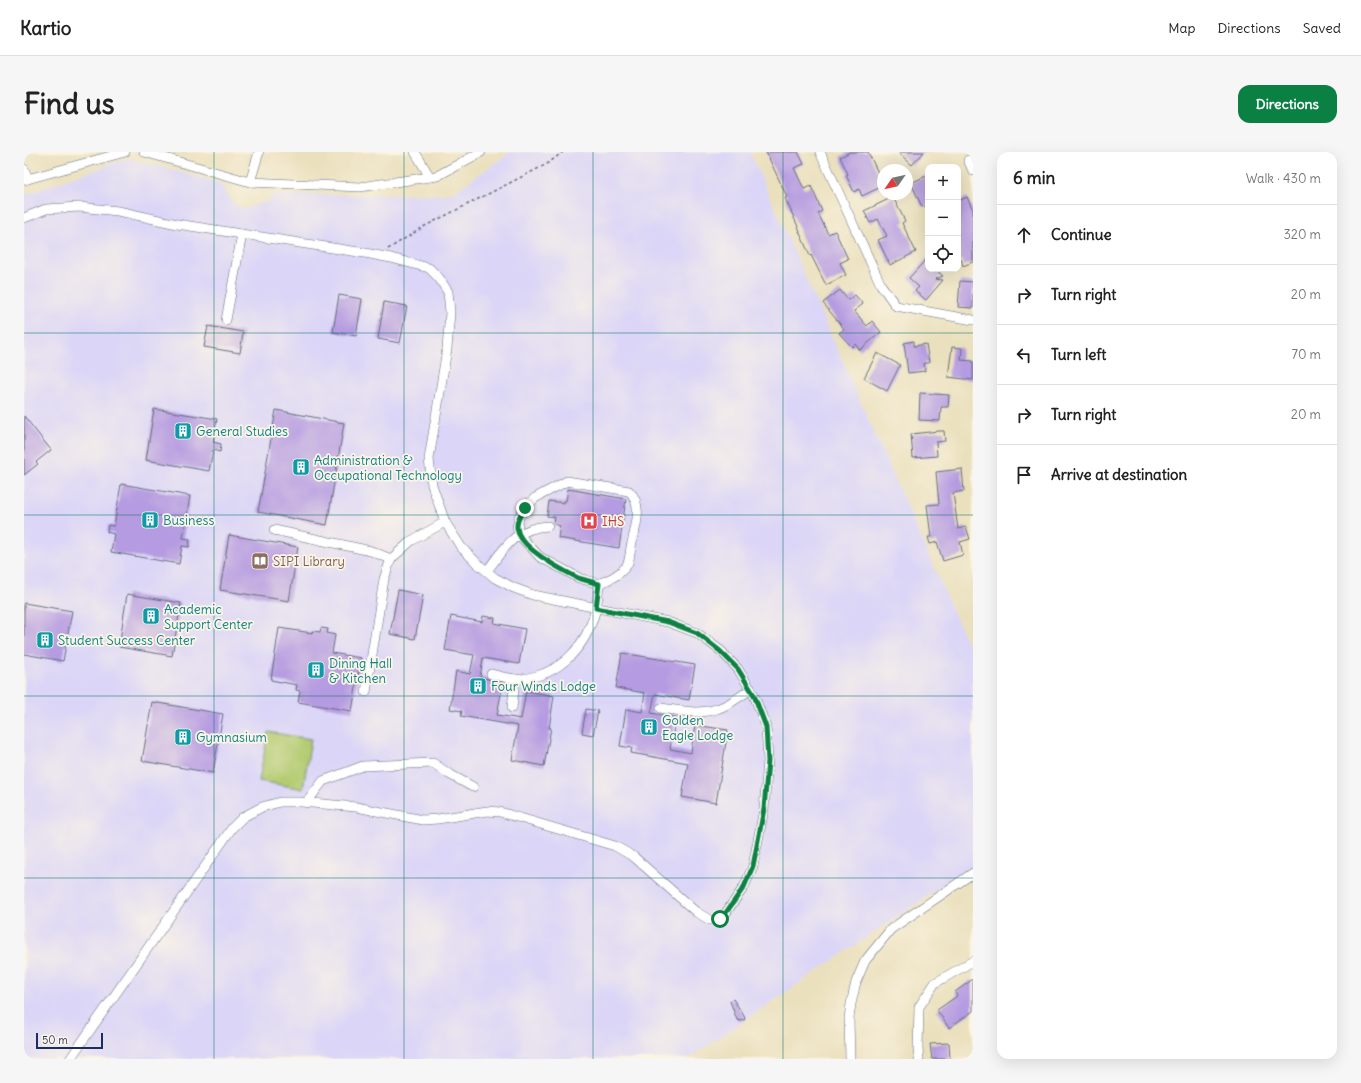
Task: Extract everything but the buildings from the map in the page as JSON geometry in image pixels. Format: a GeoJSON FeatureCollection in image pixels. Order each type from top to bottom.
{"type":"FeatureCollection","features":[{"type":"Feature","properties":{"kind":"street"},"geometry":{"type":"LineString","coordinates":[[24,169],[26,179],[125,152]]}},
{"type":"Feature","properties":{"kind":"street"},"geometry":{"type":"LineString","coordinates":[[144,152],[250,182],[360,187],[437,176],[481,152]]}},
{"type":"Feature","properties":{"kind":"street"},"geometry":{"type":"LineString","coordinates":[[250,182],[259,152]]}},
{"type":"Feature","properties":{"kind":"street"},"geometry":{"type":"LineString","coordinates":[[415,152],[430,177]]}},
{"type":"Feature","properties":{"kind":"street"},"geometry":{"type":"LineString","coordinates":[[820,152],[881,285],[896,306],[973,320]]}},
{"type":"Feature","properties":{"kind":"street"},"geometry":{"type":"LineString","coordinates":[[968,160],[973,171]]}},
{"type":"Feature","properties":{"kind":"street"},"geometry":{"type":"LineString","coordinates":[[24,218],[46,209],[79,207],[118,211],[177,224],[391,258],[429,268],[439,278],[448,292],[450,312],[447,349],[429,459],[432,485],[445,522],[461,547],[495,578],[514,588],[534,595],[668,622],[697,633],[720,651],[734,665],[751,689],[766,727],[768,761],[764,809],[753,866],[744,887],[725,914],[720,919],[715,920],[710,920],[696,912],[626,851],[615,846],[500,812],[487,811],[423,820],[356,807],[307,802],[280,802],[262,807],[243,817],[232,828],[70,1059]]}},
{"type":"Feature","properties":{"kind":"street"},"geometry":{"type":"LineString","coordinates":[[226,320],[242,234]]}},
{"type":"Feature","properties":{"kind":"street"},"geometry":{"type":"LineString","coordinates":[[567,480],[629,491],[634,495],[638,515],[628,563],[614,577],[599,584],[579,578],[540,557],[530,548],[519,534],[517,528],[519,517],[525,508],[535,498],[567,480]]}},
{"type":"Feature","properties":{"kind":"street"},"geometry":{"type":"LineString","coordinates":[[366,692],[384,579],[391,559],[411,541],[445,522]]}},
{"type":"Feature","properties":{"kind":"street"},"geometry":{"type":"LineString","coordinates":[[487,571],[510,540],[519,534],[539,527],[548,526]]}},
{"type":"Feature","properties":{"kind":"street"},"geometry":{"type":"LineString","coordinates":[[274,530],[371,550],[391,559]]}},
{"type":"Feature","properties":{"kind":"street"},"geometry":{"type":"LineString","coordinates":[[491,674],[520,679],[549,672],[566,662],[579,647],[590,626],[596,608],[599,584]]}},
{"type":"Feature","properties":{"kind":"street"},"geometry":{"type":"LineString","coordinates":[[512,708],[515,679]]}},
{"type":"Feature","properties":{"kind":"street"},"geometry":{"type":"LineString","coordinates":[[661,708],[698,713],[724,706],[751,689]]}},
{"type":"Feature","properties":{"kind":"street"},"geometry":{"type":"LineString","coordinates":[[307,802],[323,781],[363,766],[433,763],[449,774],[473,787]]}},
{"type":"Feature","properties":{"kind":"street"},"geometry":{"type":"LineString","coordinates":[[850,1059],[849,1018],[851,1004],[856,982],[866,961],[890,929],[973,873]]}},
{"type":"Feature","properties":{"kind":"street"},"geometry":{"type":"LineString","coordinates":[[919,1059],[919,1007],[935,983],[973,962]]}},
{"type":"Feature","properties":{"kind":"path"},"geometry":{"type":"LineString","coordinates":[[376,256],[425,226],[547,164],[563,152]]}},
{"type":"Feature","properties":{"kind":"shaded area"},"geometry":{"type":"Polygon","coordinates":[[[511,152],[750,152],[973,656],[973,865],[688,1059],[24,1059],[24,195],[128,158],[220,183],[234,204],[244,209],[271,200],[272,195],[451,194],[511,152]]]}},
{"type":"Feature","properties":{"kind":"green space"},"geometry":{"type":"Polygon","coordinates":[[[268,732],[311,739],[303,789],[259,781],[268,732]]]}},
{"type":"Feature","properties":{"kind":"place","name":"General Studies"},"geometry":{"type":"Point","coordinates":[183,431]}},
{"type":"Feature","properties":{"kind":"place","name":"Administration & Occupational Technology"},"geometry":{"type":"Point","coordinates":[301,467]}},
{"type":"Feature","properties":{"kind":"place","name":"Business"},"geometry":{"type":"Point","coordinates":[150,520]}},
{"type":"Feature","properties":{"kind":"place","name":"IHS"},"geometry":{"type":"Point","coordinates":[589,521]}},
{"type":"Feature","properties":{"kind":"place","name":"SIPI Library"},"geometry":{"type":"Point","coordinates":[260,561]}},
{"type":"Feature","properties":{"kind":"place","name":"Academic Support Center"},"geometry":{"type":"Point","coordinates":[151,616]}},
{"type":"Feature","properties":{"kind":"place","name":"Student Success Center"},"geometry":{"type":"Point","coordinates":[45,640]}},
{"type":"Feature","properties":{"kind":"place","name":"Dining Hall & Kitchen"},"geometry":{"type":"Point","coordinates":[316,670]}},
{"type":"Feature","properties":{"kind":"place","name":"Four Winds Lodge"},"geometry":{"type":"Point","coordinates":[478,686]}},
{"type":"Feature","properties":{"kind":"place","name":"Golden Eagle Lodge"},"geometry":{"type":"Point","coordinates":[649,727]}},
{"type":"Feature","properties":{"kind":"place","name":"Gymnasium"},"geometry":{"type":"Point","coordinates":[183,737]}},
{"type":"Feature","properties":{"kind":"route"},"geometry":{"type":"LineString","coordinates":[[525,508],[519,517],[517,528],[520,536],[540,557],[579,578],[599,584],[596,608],[668,622],[697,633],[720,651],[738,669],[754,695],[766,727],[768,761],[764,809],[753,866],[744,887],[720,919]]}}]}
